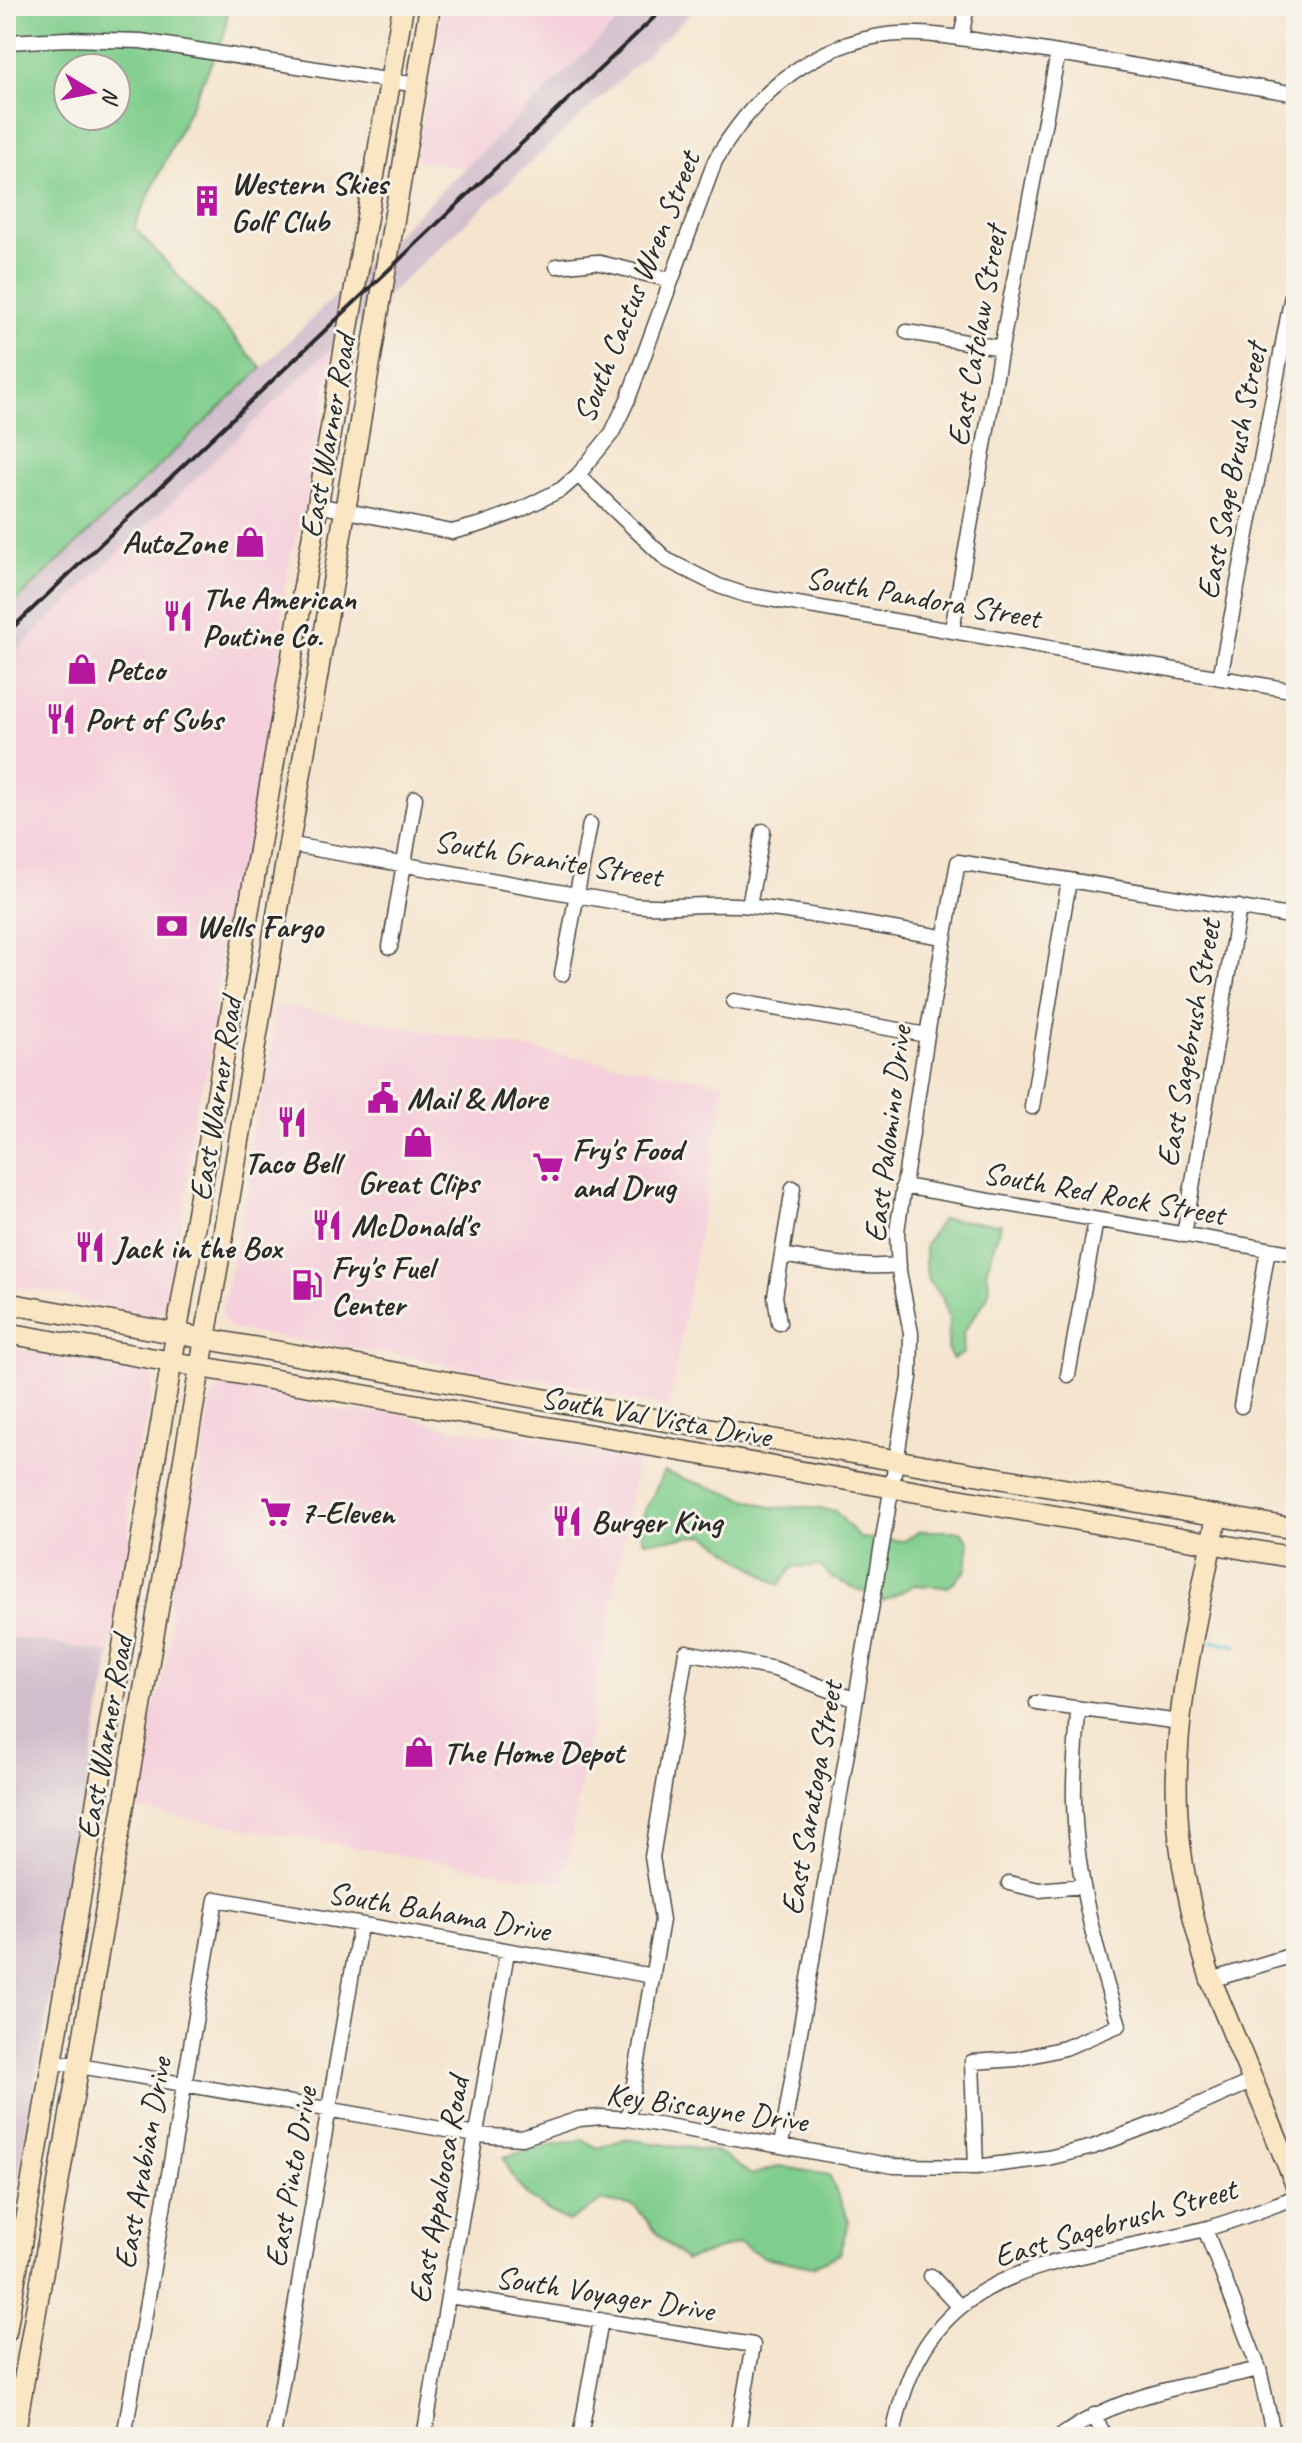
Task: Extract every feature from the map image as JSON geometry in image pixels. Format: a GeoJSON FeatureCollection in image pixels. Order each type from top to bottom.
{"type":"FeatureCollection","features":[{"type":"Feature","properties":{"kind":"main road","name":"East Warner Road"},"geometry":{"type":"LineString","coordinates":[[6,2332],[403,6]]}},
{"type":"Feature","properties":{"kind":"main road","name":"East Warner Road"},"geometry":{"type":"LineString","coordinates":[[14,2437],[206,1337],[430,6]]}},
{"type":"Feature","properties":{"kind":"main road"},"geometry":{"type":"LineString","coordinates":[[297,628],[324,633]]}},
{"type":"Feature","properties":{"kind":"main road"},"geometry":{"type":"LineString","coordinates":[[279,737],[280,784],[274,830],[280,840],[287,844]]}},
{"type":"Feature","properties":{"kind":"main road"},"geometry":{"type":"LineString","coordinates":[[230,1016],[259,1019]]}},
{"type":"Feature","properties":{"kind":"main road","name":"South Val Vista Drive"},"geometry":{"type":"LineString","coordinates":[[6,1303],[1296,1529]]}},
{"type":"Feature","properties":{"kind":"main road","name":"South Val Vista Drive"},"geometry":{"type":"LineString","coordinates":[[6,1333],[1296,1558]]}},
{"type":"Feature","properties":{"kind":"main road"},"geometry":{"type":"LineString","coordinates":[[510,1421],[515,1394]]}},
{"type":"Feature","properties":{"kind":"main road"},"geometry":{"type":"LineString","coordinates":[[1217,1515],[1180,1722],[1177,1807],[1183,1868],[1200,1946],[1211,1980],[1296,2185]]}},
{"type":"Feature","properties":{"kind":"main road"},"geometry":{"type":"LineString","coordinates":[[129,1613],[156,1618]]}},
{"type":"Feature","properties":{"kind":"main road"},"geometry":{"type":"LineString","coordinates":[[101,1776],[127,1780]]}},
{"type":"Feature","properties":{"kind":"street"},"geometry":{"type":"LineString","coordinates":[[961,38],[967,6]]}},
{"type":"Feature","properties":{"kind":"street","name":"South Cactus Wren Street"},"geometry":{"type":"LineString","coordinates":[[317,505],[452,532],[520,510],[562,489],[578,475],[612,433],[628,399],[715,161],[746,114],[781,80],[819,56],[873,37],[907,33],[1058,53],[1296,94]]}},
{"type":"Feature","properties":{"kind":"street"},"geometry":{"type":"LineString","coordinates":[[6,42],[68,39],[141,41],[417,85]]}},
{"type":"Feature","properties":{"kind":"street","name":"East Catclaw Street"},"geometry":{"type":"LineString","coordinates":[[952,630],[1001,348],[1058,53]]}},
{"type":"Feature","properties":{"kind":"street"},"geometry":{"type":"LineString","coordinates":[[557,266],[596,262],[671,280]]}},
{"type":"Feature","properties":{"kind":"street","name":"East Sage Brush Street"},"geometry":{"type":"LineString","coordinates":[[1220,678],[1296,274]]}},
{"type":"Feature","properties":{"kind":"street"},"geometry":{"type":"LineString","coordinates":[[907,332],[1001,348]]}},
{"type":"Feature","properties":{"kind":"street","name":"South Pandora Street"},"geometry":{"type":"LineString","coordinates":[[578,475],[667,560],[719,586],[746,595],[1296,691]]}},
{"type":"Feature","properties":{"kind":"street"},"geometry":{"type":"LineString","coordinates":[[390,947],[415,798]]}},
{"type":"Feature","properties":{"kind":"street"},"geometry":{"type":"LineString","coordinates":[[562,974],[590,824]]}},
{"type":"Feature","properties":{"kind":"street"},"geometry":{"type":"LineString","coordinates":[[749,906],[763,831]]}},
{"type":"Feature","properties":{"kind":"street","name":"South Granite Street"},"geometry":{"type":"LineString","coordinates":[[287,844],[651,907],[709,904],[749,906],[943,937]]}},
{"type":"Feature","properties":{"kind":"street","name":"East Palomino Drive"},"geometry":{"type":"LineString","coordinates":[[897,1460],[910,1378],[911,1333],[899,1265],[897,1231],[943,937],[958,862],[1069,880]]}},
{"type":"Feature","properties":{"kind":"street"},"geometry":{"type":"LineString","coordinates":[[1032,1107],[1069,880],[1296,917]]}},
{"type":"Feature","properties":{"kind":"street","name":"East Sagebrush Street"},"geometry":{"type":"LineString","coordinates":[[1184,1235],[1239,907]]}},
{"type":"Feature","properties":{"kind":"street"},"geometry":{"type":"LineString","coordinates":[[734,1001],[927,1035]]}},
{"type":"Feature","properties":{"kind":"street","name":"South Red Rock Street"},"geometry":{"type":"LineString","coordinates":[[903,1186],[1296,1254]]}},
{"type":"Feature","properties":{"kind":"street"},"geometry":{"type":"LineString","coordinates":[[779,1323],[775,1296],[793,1188]]}},
{"type":"Feature","properties":{"kind":"street"},"geometry":{"type":"LineString","coordinates":[[1068,1375],[1096,1220]]}},
{"type":"Feature","properties":{"kind":"street"},"geometry":{"type":"LineString","coordinates":[[1241,1406],[1268,1249]]}},
{"type":"Feature","properties":{"kind":"street"},"geometry":{"type":"LineString","coordinates":[[782,1255],[871,1268],[899,1265]]}},
{"type":"Feature","properties":{"kind":"street","name":"East Saratoga Street"},"geometry":{"type":"LineString","coordinates":[[781,2145],[897,1460]]}},
{"type":"Feature","properties":{"kind":"street"},"geometry":{"type":"LineString","coordinates":[[628,2119],[662,1920],[652,1857],[686,1652],[775,1669],[856,1700]]}},
{"type":"Feature","properties":{"kind":"street"},"geometry":{"type":"LineString","coordinates":[[1037,1703],[1180,1722]]}},
{"type":"Feature","properties":{"kind":"street"},"geometry":{"type":"LineString","coordinates":[[976,2167],[972,2062],[1017,2059],[1065,2048],[1119,2025],[1096,1955],[1082,1886],[1074,1801],[1078,1709]]}},
{"type":"Feature","properties":{"kind":"street"},"geometry":{"type":"LineString","coordinates":[[1009,1883],[1039,1890],[1082,1886]]}},
{"type":"Feature","properties":{"kind":"street","name":"South Bahama Drive"},"geometry":{"type":"LineString","coordinates":[[216,1899],[653,1976]]}},
{"type":"Feature","properties":{"kind":"street","name":"East Arabian Drive"},"geometry":{"type":"LineString","coordinates":[[124,2437],[216,1899]]}},
{"type":"Feature","properties":{"kind":"street","name":"East Pinto Drive"},"geometry":{"type":"LineString","coordinates":[[273,2437],[360,1926]]}},
{"type":"Feature","properties":{"kind":"street","name":"East Appaloosa Road"},"geometry":{"type":"LineString","coordinates":[[424,2437],[507,1952]]}},
{"type":"Feature","properties":{"kind":"street"},"geometry":{"type":"LineString","coordinates":[[1211,1980],[1296,1954]]}},
{"type":"Feature","properties":{"kind":"street","name":"Key Biscayne Drive"},"geometry":{"type":"LineString","coordinates":[[51,2061],[476,2135],[522,2138],[579,2119],[628,2119],[894,2166],[976,2167],[1048,2158],[1093,2147],[1253,2081]]}},
{"type":"Feature","properties":{"kind":"street","name":"East Sagebrush Street"},"geometry":{"type":"LineString","coordinates":[[893,2437],[898,2405],[931,2337],[978,2291],[1024,2270],[1205,2229],[1296,2197]]}},
{"type":"Feature","properties":{"kind":"street"},"geometry":{"type":"LineString","coordinates":[[1205,2229],[1259,2369],[1274,2437]]}},
{"type":"Feature","properties":{"kind":"street"},"geometry":{"type":"LineString","coordinates":[[931,2276],[960,2307]]}},
{"type":"Feature","properties":{"kind":"street","name":"South Voyager Drive"},"geometry":{"type":"LineString","coordinates":[[449,2296],[753,2345],[737,2437]]}},
{"type":"Feature","properties":{"kind":"street"},"geometry":{"type":"LineString","coordinates":[[580,2437],[601,2320]]}},
{"type":"Feature","properties":{"kind":"street"},"geometry":{"type":"LineString","coordinates":[[1060,2437],[1094,2415],[1126,2400],[1259,2369]]}},
{"type":"Feature","properties":{"kind":"street"},"geometry":{"type":"LineString","coordinates":[[1094,2415],[1105,2437]]}},
{"type":"Feature","properties":{"kind":"shaded area"},"geometry":{"type":"Polygon","coordinates":[[[442,6],[634,6],[464,168],[416,160],[442,6]]]}},
{"type":"Feature","properties":{"kind":"shaded area"},"geometry":{"type":"Polygon","coordinates":[[[634,6],[699,6],[333,346],[6,661],[6,611],[262,368],[634,6]]]}},
{"type":"Feature","properties":{"kind":"shaded area"},"geometry":{"type":"Polygon","coordinates":[[[333,346],[306,506],[291,554],[283,598],[282,650],[245,863],[228,923],[217,986],[213,1053],[195,1108],[187,1192],[167,1307],[152,1316],[105,1307],[59,1293],[6,1288],[6,661],[333,346]]]}},
{"type":"Feature","properties":{"kind":"shaded area"},"geometry":{"type":"Polygon","coordinates":[[[273,1004],[725,1083],[669,1408],[621,1399],[578,1385],[493,1376],[410,1356],[229,1328],[221,1313],[250,1184],[251,1137],[272,1046],[273,1004]]]}},
{"type":"Feature","properties":{"kind":"shaded area"},"geometry":{"type":"Polygon","coordinates":[[[6,1347],[144,1370],[153,1381],[149,1413],[135,1457],[128,1499],[129,1539],[110,1653],[6,1635],[6,1347]]]}},
{"type":"Feature","properties":{"kind":"shaded area"},"geometry":{"type":"Polygon","coordinates":[[[231,1386],[347,1412],[395,1412],[442,1426],[489,1435],[535,1436],[638,1455],[563,1883],[135,1809],[148,1724],[161,1687],[170,1640],[171,1591],[178,1553],[198,1479],[212,1397],[219,1387],[231,1386]]]}},
{"type":"Feature","properties":{"kind":"shaded area"},"geometry":{"type":"Polygon","coordinates":[[[6,1636],[110,1653],[6,2253],[6,1636]]]}},
{"type":"Feature","properties":{"kind":"green space","name":"Western Skies Golf Club"},"geometry":{"type":"Polygon","coordinates":[[[6,6],[229,6],[224,36],[134,227],[262,368],[6,611],[6,6]]]}},
{"type":"Feature","properties":{"kind":"green space"},"geometry":{"type":"Polygon","coordinates":[[[942,1219],[1001,1224],[986,1271],[990,1287],[987,1298],[963,1333],[964,1353],[953,1359],[948,1351],[949,1318],[942,1297],[928,1281],[925,1262],[925,1245],[942,1219]]]}},
{"type":"Feature","properties":{"kind":"green space"},"geometry":{"type":"Polygon","coordinates":[[[664,1472],[773,1508],[805,1507],[835,1511],[860,1538],[904,1541],[920,1531],[961,1531],[969,1542],[966,1570],[948,1587],[914,1585],[884,1601],[832,1578],[820,1566],[793,1567],[779,1585],[706,1535],[644,1542],[639,1523],[664,1472]]]}},
{"type":"Feature","properties":{"kind":"green space"},"geometry":{"type":"Polygon","coordinates":[[[624,2139],[718,2152],[752,2175],[779,2166],[829,2175],[849,2221],[839,2254],[812,2267],[764,2257],[739,2243],[686,2260],[660,2237],[635,2206],[602,2201],[568,2222],[521,2189],[504,2157],[549,2145],[584,2140],[598,2148],[624,2139]]]}},
{"type":"Feature","properties":{"kind":"waterway"},"geometry":{"type":"LineString","coordinates":[[1212,1641],[1236,1645]]}},
{"type":"Feature","properties":{"kind":"railway"},"geometry":{"type":"LineString","coordinates":[[6,634],[666,6]]}},
{"type":"Feature","properties":{"kind":"place","name":"Western Skies Golf Club"},"geometry":{"type":"Point","coordinates":[207,201]}},
{"type":"Feature","properties":{"kind":"place","name":"AutoZone"},"geometry":{"type":"Point","coordinates":[250,542]}},
{"type":"Feature","properties":{"kind":"place","name":"The American Poutine Co."},"geometry":{"type":"Point","coordinates":[178,616]}},
{"type":"Feature","properties":{"kind":"place","name":"Petco"},"geometry":{"type":"Point","coordinates":[82,669]}},
{"type":"Feature","properties":{"kind":"place","name":"Port of Subs"},"geometry":{"type":"Point","coordinates":[61,719]}},
{"type":"Feature","properties":{"kind":"place","name":"Wells Fargo"},"geometry":{"type":"Point","coordinates":[172,926]}},
{"type":"Feature","properties":{"kind":"place","name":"Mail & More"},"geometry":{"type":"Point","coordinates":[383,1098]}},
{"type":"Feature","properties":{"kind":"place","name":"Taco Bell"},"geometry":{"type":"Point","coordinates":[292,1122]}},
{"type":"Feature","properties":{"kind":"place","name":"Great Clips"},"geometry":{"type":"Point","coordinates":[418,1142]}},
{"type":"Feature","properties":{"kind":"place","name":"Fry's Food and Drug"},"geometry":{"type":"Point","coordinates":[548,1167]}},
{"type":"Feature","properties":{"kind":"place","name":"McDonald's"},"geometry":{"type":"Point","coordinates":[327,1225]}},
{"type":"Feature","properties":{"kind":"place","name":"Jack in the Box"},"geometry":{"type":"Point","coordinates":[90,1247]}},
{"type":"Feature","properties":{"kind":"place","name":"Fry's Fuel Center"},"geometry":{"type":"Point","coordinates":[307,1285]}},
{"type":"Feature","properties":{"kind":"place","name":"7-Eleven"},"geometry":{"type":"Point","coordinates":[276,1512]}},
{"type":"Feature","properties":{"kind":"place","name":"Burger King"},"geometry":{"type":"Point","coordinates":[567,1521]}},
{"type":"Feature","properties":{"kind":"place","name":"The Home Depot"},"geometry":{"type":"Point","coordinates":[419,1752]}}]}
